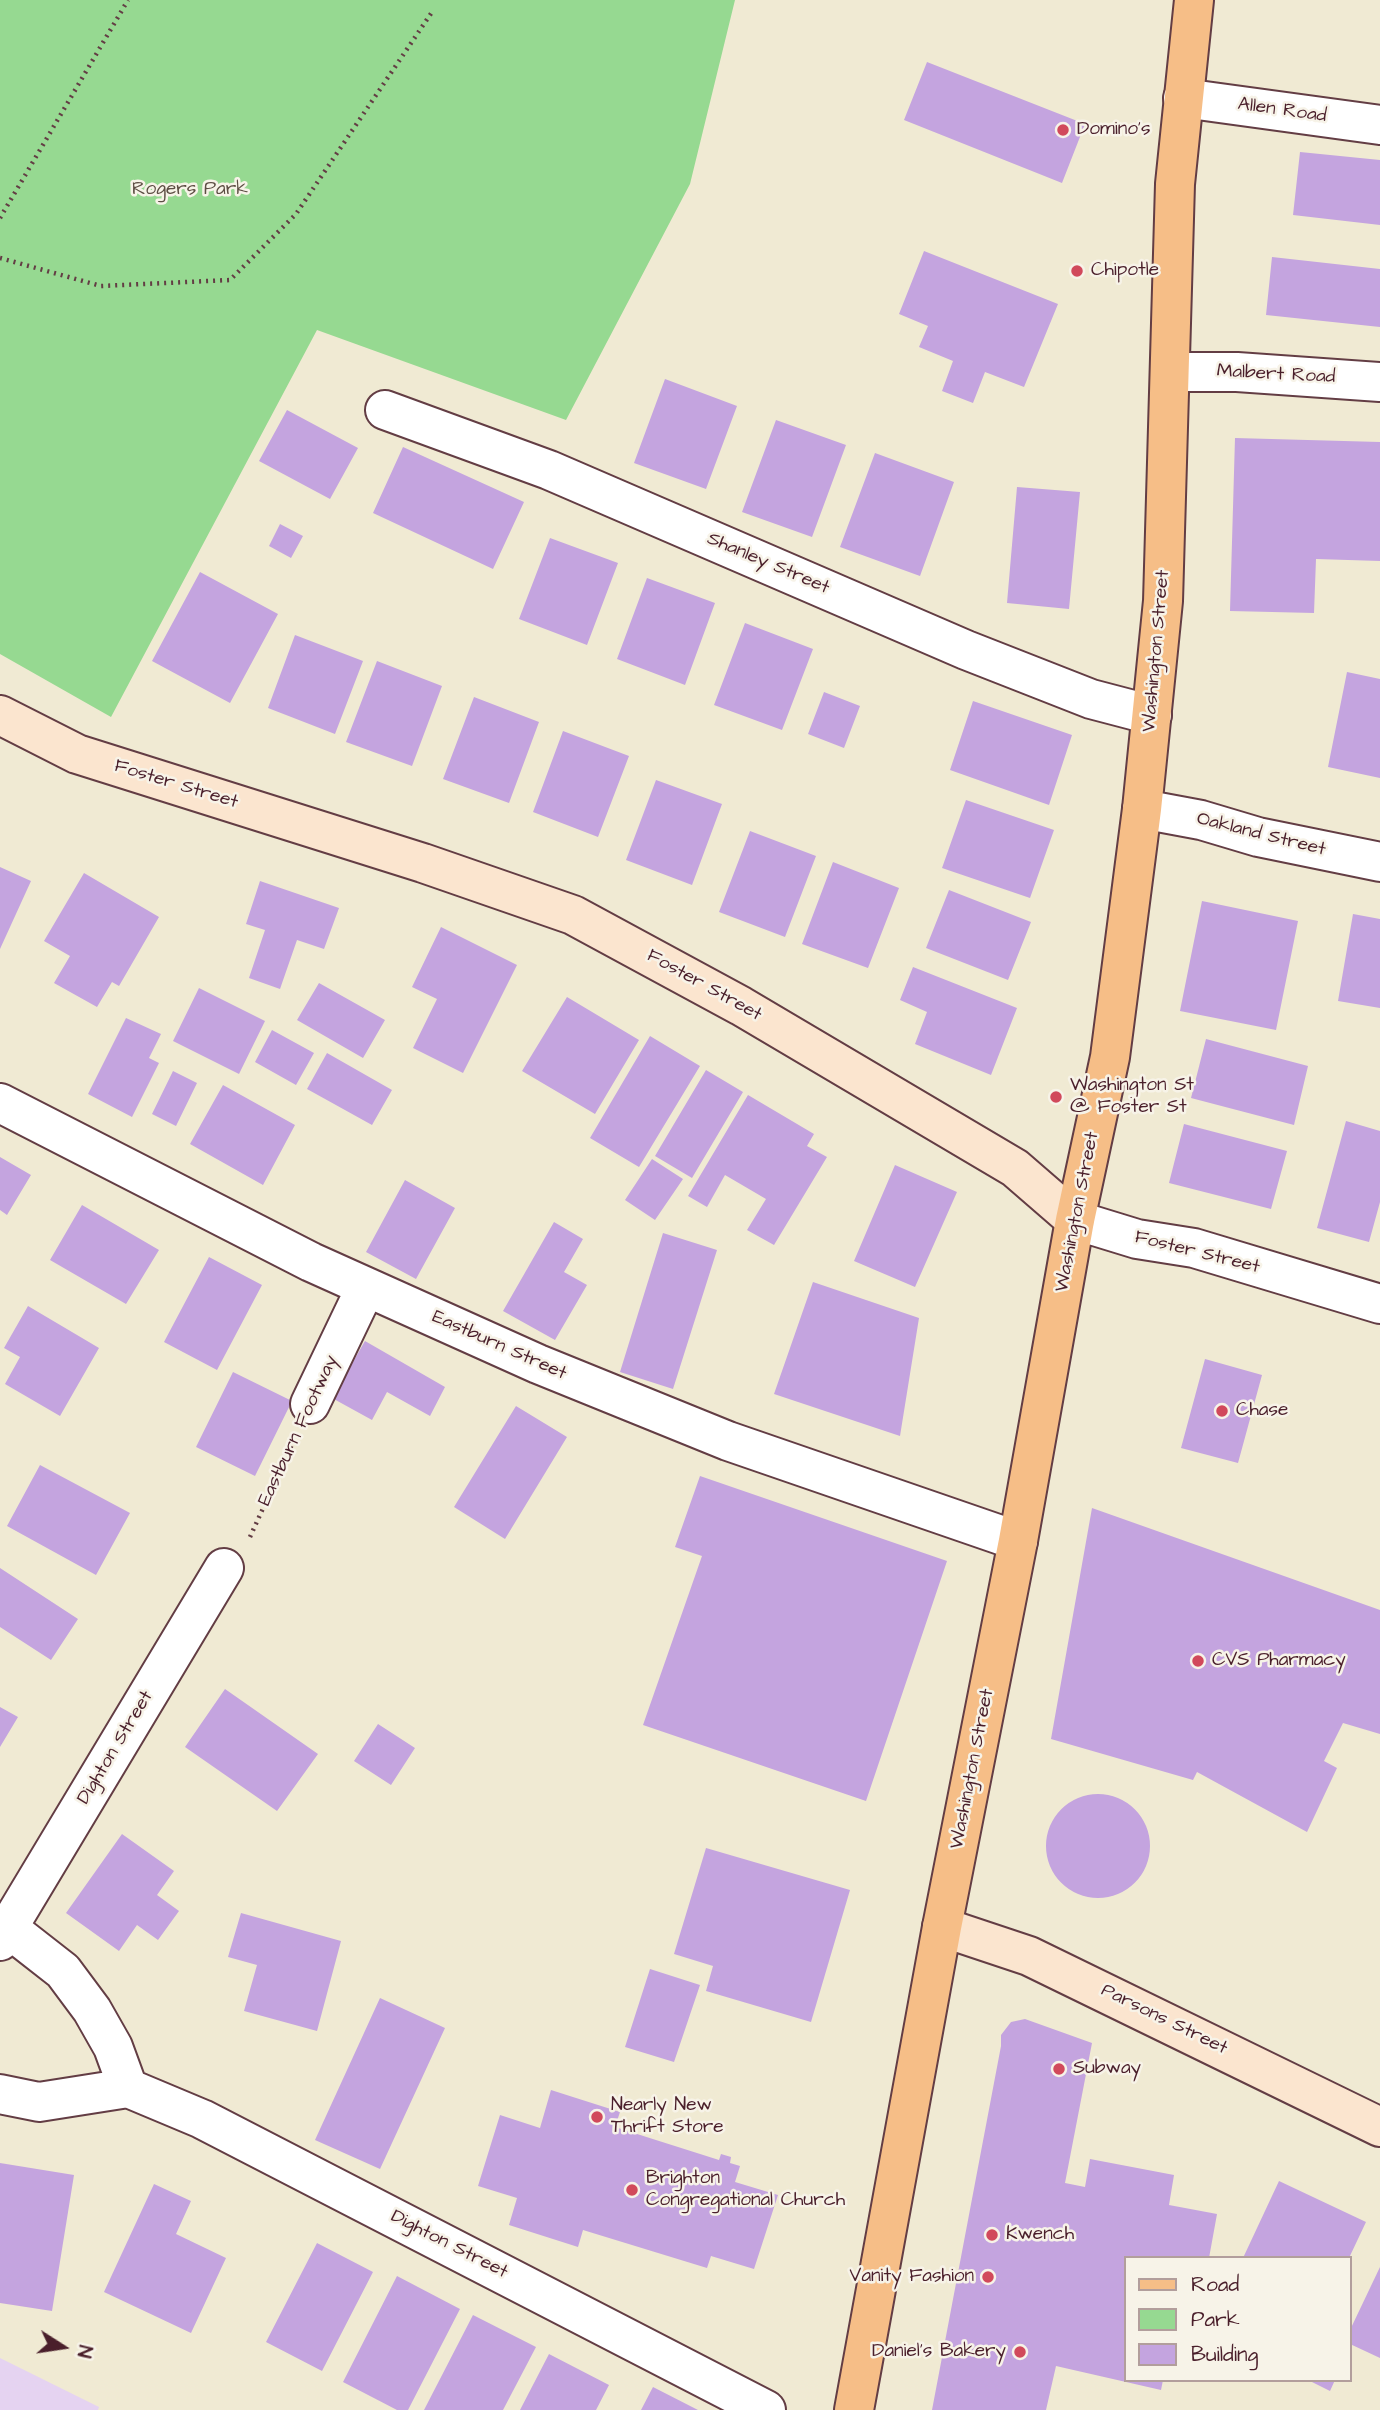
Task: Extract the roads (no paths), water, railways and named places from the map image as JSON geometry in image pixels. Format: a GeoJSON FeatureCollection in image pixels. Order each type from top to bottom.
{"type":"FeatureCollection","features":[{"type":"Feature","properties":{"kind":"main road","name":"Washington Street"},"geometry":{"type":"LineString","coordinates":[[854,2410],[943,1927],[1018,1541],[1075,1220],[1110,1057],[1142,809],[1163,601],[1175,184],[1194,0]]}},
{"type":"Feature","properties":{"kind":"street","name":"Allen Road"},"geometry":{"type":"LineString","coordinates":[[1183,98],[1380,125]]}},
{"type":"Feature","properties":{"kind":"street","name":"Malbert Road"},"geometry":{"type":"LineString","coordinates":[[1171,372],[1237,372],[1380,382]]}},
{"type":"Feature","properties":{"kind":"street","name":"Shanley Street"},"geometry":{"type":"LineString","coordinates":[[385,410],[549,470],[966,650],[1091,699],[1152,715]]}},
{"type":"Feature","properties":{"kind":"street","name":"Foster Street"},"geometry":{"type":"LineString","coordinates":[[0,715],[77,754],[410,858],[573,915],[741,1006],[1015,1168],[1075,1220],[1137,1239],[1194,1248],[1380,1304]]}},
{"type":"Feature","properties":{"kind":"street","name":"Oakland Street"},"geometry":{"type":"LineString","coordinates":[[1142,809],[1202,820],[1258,837],[1380,862]]}},
{"type":"Feature","properties":{"kind":"street","name":"Eastburn Street"},"geometry":{"type":"LineString","coordinates":[[0,1103],[311,1262],[538,1364],[728,1440],[1018,1541]]}},
{"type":"Feature","properties":{"kind":"street","name":"Eastburn Footway"},"geometry":{"type":"LineString","coordinates":[[310,1404],[366,1287]]}},
{"type":"Feature","properties":{"kind":"street","name":"Dighton Street"},"geometry":{"type":"LineString","coordinates":[[223,1568],[4,1934],[63,1971],[92,2010],[113,2048],[128,2088],[215,2125],[766,2410]]}},
{"type":"Feature","properties":{"kind":"street","name":"Parsons Street"},"geometry":{"type":"LineString","coordinates":[[943,1927],[1029,1956],[1380,2127]]}},
{"type":"Feature","properties":{"kind":"street"},"geometry":{"type":"LineString","coordinates":[[0,2094],[39,2102],[128,2088]]}},
{"type":"Feature","properties":{"kind":"place","name":"Domino's"},"geometry":{"type":"Point","coordinates":[1063,130]}},
{"type":"Feature","properties":{"kind":"place","name":"Chipotle"},"geometry":{"type":"Point","coordinates":[1077,271]}},
{"type":"Feature","properties":{"kind":"place","name":"Washington St @ Foster St"},"geometry":{"type":"Point","coordinates":[1056,1097]}},
{"type":"Feature","properties":{"kind":"place","name":"Chase"},"geometry":{"type":"Point","coordinates":[1222,1411]}},
{"type":"Feature","properties":{"kind":"place","name":"CVS Pharmacy"},"geometry":{"type":"Point","coordinates":[1198,1661]}},
{"type":"Feature","properties":{"kind":"place","name":"Subway"},"geometry":{"type":"Point","coordinates":[1059,2069]}},
{"type":"Feature","properties":{"kind":"place","name":"Nearly New Thrift Store"},"geometry":{"type":"Point","coordinates":[597,2117]}},
{"type":"Feature","properties":{"kind":"place","name":"Brighton Congregational Church"},"geometry":{"type":"Point","coordinates":[632,2190]}},
{"type":"Feature","properties":{"kind":"place","name":"Kwench"},"geometry":{"type":"Point","coordinates":[992,2235]}},
{"type":"Feature","properties":{"kind":"place","name":"Vanity Fashion"},"geometry":{"type":"Point","coordinates":[988,2277]}},
{"type":"Feature","properties":{"kind":"place","name":"Daniel's Bakery"},"geometry":{"type":"Point","coordinates":[1020,2352]}},
{"type":"Feature","properties":{"kind":"park label","name":"Rogers Park"},"geometry":{"type":"Point","coordinates":[190,190]}}]}
